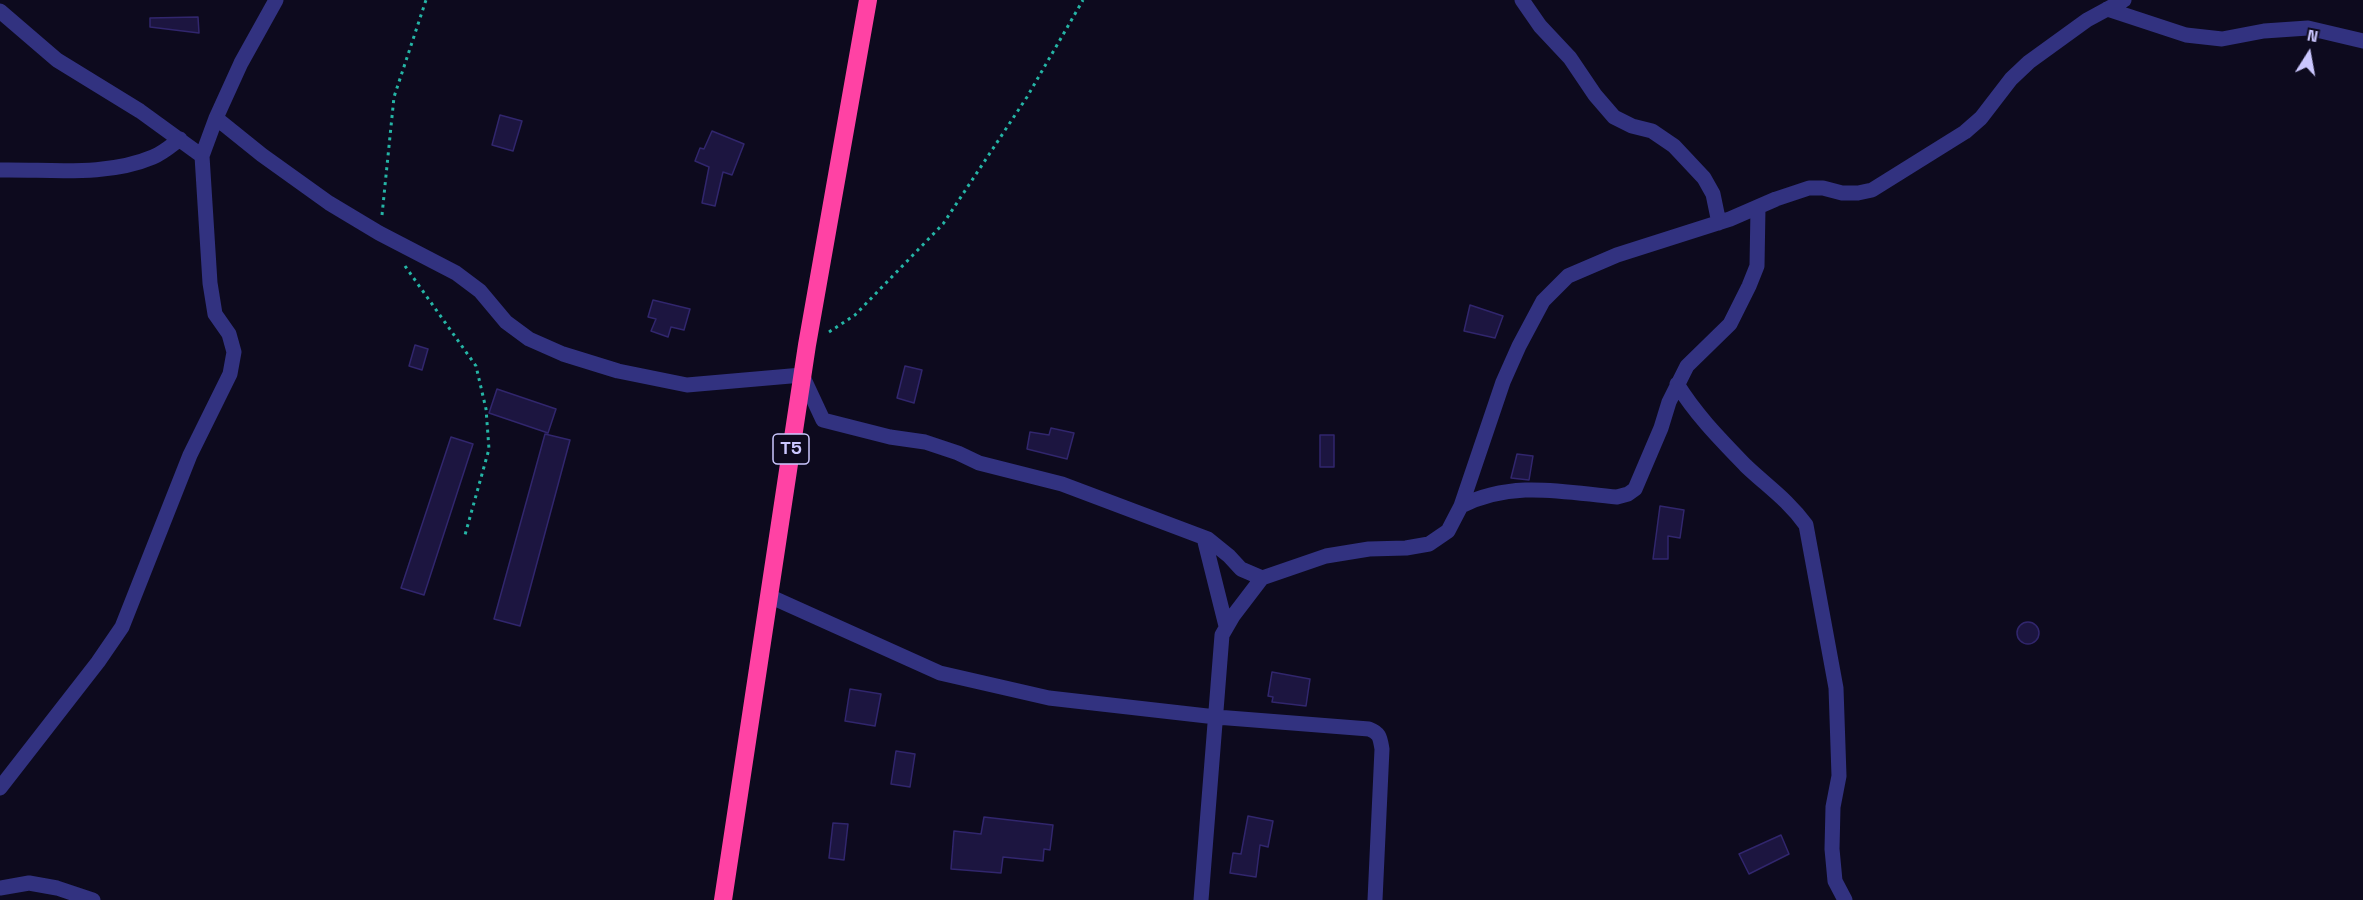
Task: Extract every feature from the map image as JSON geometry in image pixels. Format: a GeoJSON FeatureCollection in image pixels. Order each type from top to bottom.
{"type":"FeatureCollection","features":[{"type":"Feature","properties":{"kind":"highway","name":"T5"},"geometry":{"type":"LineString","coordinates":[[723,900],[802,375],[868,0]]}},
{"type":"Feature","properties":{"kind":"street"},"geometry":{"type":"LineString","coordinates":[[0,788],[98,662],[122,627],[190,455],[230,374],[234,352],[229,334],[215,314],[210,283],[202,156],[241,63],[276,0]]}},
{"type":"Feature","properties":{"kind":"street"},"geometry":{"type":"LineString","coordinates":[[1522,0],[1540,26],[1570,58],[1595,95],[1614,117],[1632,126],[1652,131],[1674,146],[1704,178],[1713,194],[1719,223]]}},
{"type":"Feature","properties":{"kind":"street"},"geometry":{"type":"LineString","coordinates":[[1201,900],[1222,635],[1226,626],[1262,579],[1326,556],[1369,549],[1406,548],[1429,544],[1448,531],[1461,506],[1503,382],[1543,301],[1569,276],[1617,255],[1719,223],[1776,199],[1809,188],[1858,193],[1872,190],[1965,132],[1981,118],[2011,79],[2029,62],[2087,20],[2124,0]]}},
{"type":"Feature","properties":{"kind":"street"},"geometry":{"type":"LineString","coordinates":[[2107,9],[2186,35],[2222,39],[2264,31],[2308,28],[2363,41]]}},
{"type":"Feature","properties":{"kind":"street"},"geometry":{"type":"LineString","coordinates":[[0,11],[57,60],[140,111],[202,156]]}},
{"type":"Feature","properties":{"kind":"street"},"geometry":{"type":"LineString","coordinates":[[216,118],[262,155],[329,203],[379,233],[456,273],[480,291],[506,322],[529,339],[563,354],[618,371],[687,385],[802,375],[822,420],[890,437],[925,442],[979,463],[1062,484],[1217,544],[1241,569],[1262,579]]}},
{"type":"Feature","properties":{"kind":"street"},"geometry":{"type":"LineString","coordinates":[[0,170],[65,171],[136,163],[156,156],[180,139]]}},
{"type":"Feature","properties":{"kind":"street"},"geometry":{"type":"LineString","coordinates":[[1461,506],[1477,498],[1498,492],[1525,489],[1617,497],[1635,489],[1677,384],[1687,366],[1730,324],[1739,309],[1757,266],[1758,208]]}},
{"type":"Feature","properties":{"kind":"street"},"geometry":{"type":"LineString","coordinates":[[1677,384],[1696,414],[1748,467],[1792,506],[1806,525],[1836,688],[1839,776],[1833,807],[1832,849],[1835,881],[1845,900]]}},
{"type":"Feature","properties":{"kind":"street"},"geometry":{"type":"LineString","coordinates":[[1204,538],[1226,626]]}},
{"type":"Feature","properties":{"kind":"street"},"geometry":{"type":"LineString","coordinates":[[769,596],[940,673],[1049,698],[1216,717],[1369,729],[1380,736],[1382,749],[1376,900]]}},
{"type":"Feature","properties":{"kind":"street"},"geometry":{"type":"LineString","coordinates":[[0,888],[29,883],[57,888],[93,900]]}},
{"type":"Feature","properties":{"kind":"path"},"geometry":{"type":"LineString","coordinates":[[807,345],[855,315],[943,224],[1027,97],[1083,0]]}},
{"type":"Feature","properties":{"kind":"building"},"geometry":{"type":"Polygon","coordinates":[[[198,17],[199,33],[150,27],[150,18],[198,17]]]}},
{"type":"Feature","properties":{"kind":"building"},"geometry":{"type":"Polygon","coordinates":[[[500,115],[522,121],[513,151],[492,145],[500,115]]]}},
{"type":"Feature","properties":{"kind":"building"},"geometry":{"type":"Polygon","coordinates":[[[712,131],[744,144],[732,175],[723,172],[715,206],[702,203],[709,167],[695,161],[700,148],[704,149],[712,131]]]}},
{"type":"Feature","properties":{"kind":"building"},"geometry":{"type":"Polygon","coordinates":[[[653,300],[690,309],[684,330],[671,327],[668,337],[651,331],[656,319],[648,317],[653,300]]]}},
{"type":"Feature","properties":{"kind":"building"},"geometry":{"type":"Polygon","coordinates":[[[1470,305],[1503,316],[1495,338],[1464,331],[1470,305]]]}},
{"type":"Feature","properties":{"kind":"building"},"geometry":{"type":"Polygon","coordinates":[[[415,345],[428,349],[422,370],[409,366],[415,345]]]}},
{"type":"Feature","properties":{"kind":"building"},"geometry":{"type":"Polygon","coordinates":[[[905,366],[922,370],[914,403],[897,398],[905,366]]]}},
{"type":"Feature","properties":{"kind":"building"},"geometry":{"type":"Polygon","coordinates":[[[497,389],[556,409],[548,433],[489,413],[497,389]]]}},
{"type":"Feature","properties":{"kind":"building"},"geometry":{"type":"Polygon","coordinates":[[[1051,428],[1074,433],[1067,459],[1027,449],[1030,432],[1049,435],[1051,428]]]}},
{"type":"Feature","properties":{"kind":"building"},"geometry":{"type":"Polygon","coordinates":[[[545,434],[570,440],[520,626],[494,619],[545,434]]]}},
{"type":"Feature","properties":{"kind":"building"},"geometry":{"type":"Polygon","coordinates":[[[1320,435],[1334,435],[1334,467],[1320,467],[1320,435]]]}},
{"type":"Feature","properties":{"kind":"building"},"geometry":{"type":"Polygon","coordinates":[[[451,437],[473,444],[424,595],[401,588],[451,437]]]}},
{"type":"Feature","properties":{"kind":"building"},"geometry":{"type":"Polygon","coordinates":[[[1517,454],[1533,456],[1529,480],[1511,478],[1517,454]]]}},
{"type":"Feature","properties":{"kind":"building"},"geometry":{"type":"Polygon","coordinates":[[[1660,506],[1684,510],[1680,538],[1668,536],[1668,559],[1653,559],[1660,506]]]}},
{"type":"Feature","properties":{"kind":"building"},"geometry":{"type":"Polygon","coordinates":[[[2024,622],[2032,622],[2039,629],[2039,637],[2032,644],[2024,644],[2017,637],[2017,629],[2024,622]]]}},
{"type":"Feature","properties":{"kind":"building"},"geometry":{"type":"Polygon","coordinates":[[[1272,672],[1310,679],[1306,706],[1272,702],[1273,697],[1268,696],[1272,672]]]}},
{"type":"Feature","properties":{"kind":"building"},"geometry":{"type":"Polygon","coordinates":[[[850,689],[881,694],[875,726],[845,721],[850,689]]]}},
{"type":"Feature","properties":{"kind":"building"},"geometry":{"type":"Polygon","coordinates":[[[896,751],[915,754],[910,787],[891,784],[896,751]]]}},
{"type":"Feature","properties":{"kind":"building"},"geometry":{"type":"Polygon","coordinates":[[[1248,816],[1273,821],[1268,847],[1260,845],[1256,877],[1230,873],[1233,853],[1241,854],[1248,816]]]}},
{"type":"Feature","properties":{"kind":"building"},"geometry":{"type":"Polygon","coordinates":[[[984,817],[1053,825],[1050,850],[1044,849],[1043,861],[1003,857],[1001,873],[951,869],[954,831],[981,834],[984,817]]]}},
{"type":"Feature","properties":{"kind":"building"},"geometry":{"type":"Polygon","coordinates":[[[833,823],[848,824],[844,860],[829,858],[833,823]]]}},
{"type":"Feature","properties":{"kind":"building"},"geometry":{"type":"Polygon","coordinates":[[[1781,835],[1789,854],[1749,874],[1739,854],[1781,835]]]}}]}
